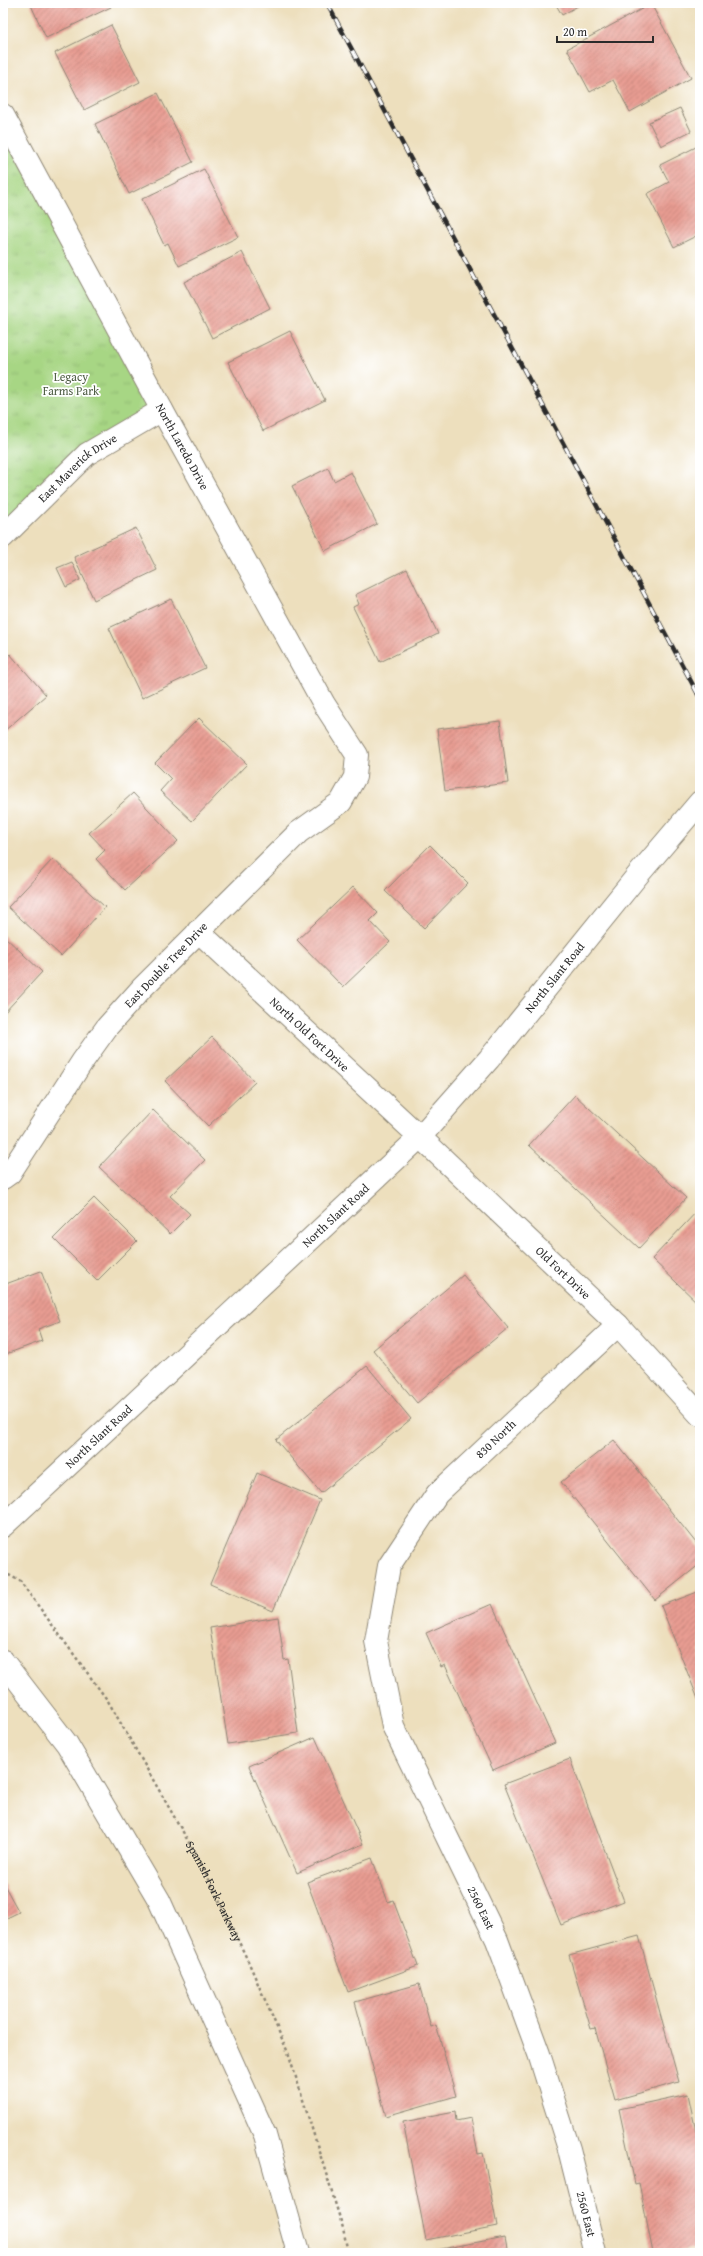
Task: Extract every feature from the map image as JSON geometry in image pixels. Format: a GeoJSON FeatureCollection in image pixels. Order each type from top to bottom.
{"type":"FeatureCollection","features":[{"type":"Feature","properties":{"kind":"street","name":"North Laredo Drive"},"geometry":{"type":"LineString","coordinates":[[3,115],[162,410],[324,704],[357,755],[355,777]]}},
{"type":"Feature","properties":{"kind":"street","name":"East Maverick Drive"},"geometry":{"type":"LineString","coordinates":[[3,537],[86,454],[162,410]]}},
{"type":"Feature","properties":{"kind":"street","name":"East Double Tree Drive"},"geometry":{"type":"LineString","coordinates":[[3,1178],[10,1173],[82,1062],[107,1027],[198,931],[299,832],[341,802],[355,777]]}},
{"type":"Feature","properties":{"kind":"street","name":"North Slant Road"},"geometry":{"type":"LineString","coordinates":[[3,1526],[420,1137],[489,1059],[637,876],[700,802]]}},
{"type":"Feature","properties":{"kind":"street","name":"North Old Fort Drive"},"geometry":{"type":"LineString","coordinates":[[198,931],[420,1137]]}},
{"type":"Feature","properties":{"kind":"street","name":"Old Fort Drive"},"geometry":{"type":"LineString","coordinates":[[420,1137],[618,1325],[700,1415]]}},
{"type":"Feature","properties":{"kind":"street","name":"830 North"},"geometry":{"type":"LineString","coordinates":[[389,1566],[437,1494],[618,1325]]}},
{"type":"Feature","properties":{"kind":"street","name":"2560 East"},"geometry":{"type":"LineString","coordinates":[[389,1566],[376,1641],[393,1726],[497,1940],[539,2054],[569,2148],[595,2253]]}},
{"type":"Feature","properties":{"kind":"street"},"geometry":{"type":"LineString","coordinates":[[3,1661],[67,1744],[159,1900],[265,2135],[298,2253]]}},
{"type":"Feature","properties":{"kind":"path","name":"Spanish Fork Parkway"},"geometry":{"type":"LineString","coordinates":[[3,1572],[20,1582],[108,1701],[203,1867],[248,1961],[289,2055],[343,2228],[348,2253]]}},
{"type":"Feature","properties":{"kind":"green space","name":"Legacy Farms Park"},"geometry":{"type":"Polygon","coordinates":[[[3,115],[162,410],[87,454],[3,537],[3,115]]]}},
{"type":"Feature","properties":{"kind":"building"},"geometry":{"type":"Polygon","coordinates":[[[30,3],[109,3],[111,7],[46,38],[30,3]]]}},
{"type":"Feature","properties":{"kind":"building"},"geometry":{"type":"Polygon","coordinates":[[[555,3],[583,3],[562,15],[555,3]]]}},
{"type":"Feature","properties":{"kind":"building"},"geometry":{"type":"Polygon","coordinates":[[[651,4],[691,78],[630,112],[613,80],[590,92],[567,49],[651,4]]]}},
{"type":"Feature","properties":{"kind":"building"},"geometry":{"type":"Polygon","coordinates":[[[111,25],[140,82],[84,110],[55,53],[111,25]]]}},
{"type":"Feature","properties":{"kind":"building"},"geometry":{"type":"Polygon","coordinates":[[[158,93],[193,162],[129,194],[95,124],[158,93]]]}},
{"type":"Feature","properties":{"kind":"building"},"geometry":{"type":"Polygon","coordinates":[[[680,108],[691,131],[661,146],[649,122],[680,108]]]}},
{"type":"Feature","properties":{"kind":"building"},"geometry":{"type":"Polygon","coordinates":[[[700,145],[700,234],[674,247],[647,194],[669,182],[660,165],[700,145]]]}},
{"type":"Feature","properties":{"kind":"building"},"geometry":{"type":"Polygon","coordinates":[[[204,169],[238,237],[179,266],[168,243],[164,245],[142,199],[204,169]]]}},
{"type":"Feature","properties":{"kind":"building"},"geometry":{"type":"Polygon","coordinates":[[[242,252],[270,308],[212,338],[184,282],[242,252]]]}},
{"type":"Feature","properties":{"kind":"building"},"geometry":{"type":"Polygon","coordinates":[[[290,331],[325,400],[263,431],[228,362],[290,331]]]}},
{"type":"Feature","properties":{"kind":"building"},"geometry":{"type":"Polygon","coordinates":[[[328,468],[334,481],[351,472],[377,524],[325,551],[292,486],[328,468]]]}},
{"type":"Feature","properties":{"kind":"building"},"geometry":{"type":"Polygon","coordinates":[[[136,528],[157,570],[94,600],[74,557],[136,528]]]}},
{"type":"Feature","properties":{"kind":"building"},"geometry":{"type":"Polygon","coordinates":[[[72,562],[80,580],[66,587],[57,568],[72,562]]]}},
{"type":"Feature","properties":{"kind":"building"},"geometry":{"type":"Polygon","coordinates":[[[407,569],[438,634],[380,662],[353,607],[359,604],[355,595],[407,569]]]}},
{"type":"Feature","properties":{"kind":"building"},"geometry":{"type":"Polygon","coordinates":[[[171,599],[205,668],[142,698],[109,628],[171,599]]]}},
{"type":"Feature","properties":{"kind":"building"},"geometry":{"type":"Polygon","coordinates":[[[10,654],[46,695],[3,732],[3,660],[10,654]]]}},
{"type":"Feature","properties":{"kind":"building"},"geometry":{"type":"Polygon","coordinates":[[[199,718],[247,764],[192,821],[160,791],[171,779],[155,763],[199,718]]]}},
{"type":"Feature","properties":{"kind":"building"},"geometry":{"type":"Polygon","coordinates":[[[500,721],[508,783],[445,791],[437,729],[500,721]]]}},
{"type":"Feature","properties":{"kind":"building"},"geometry":{"type":"Polygon","coordinates":[[[133,793],[178,841],[125,890],[96,859],[105,850],[89,833],[133,793]]]}},
{"type":"Feature","properties":{"kind":"building"},"geometry":{"type":"Polygon","coordinates":[[[430,845],[468,883],[424,928],[385,891],[430,845]]]}},
{"type":"Feature","properties":{"kind":"building"},"geometry":{"type":"Polygon","coordinates":[[[53,859],[105,907],[61,956],[8,907],[53,859]]]}},
{"type":"Feature","properties":{"kind":"building"},"geometry":{"type":"Polygon","coordinates":[[[353,887],[378,913],[370,921],[390,942],[343,987],[297,940],[353,887]]]}},
{"type":"Feature","properties":{"kind":"building"},"geometry":{"type":"Polygon","coordinates":[[[3,935],[42,972],[3,1014],[3,935]]]}},
{"type":"Feature","properties":{"kind":"building"},"geometry":{"type":"Polygon","coordinates":[[[212,1037],[255,1082],[208,1126],[165,1081],[212,1037]]]}},
{"type":"Feature","properties":{"kind":"building"},"geometry":{"type":"Polygon","coordinates":[[[575,1095],[686,1198],[639,1248],[529,1145],[575,1095]]]}},
{"type":"Feature","properties":{"kind":"building"},"geometry":{"type":"Polygon","coordinates":[[[153,1110],[205,1160],[170,1196],[190,1214],[170,1234],[99,1167],[153,1110]]]}},
{"type":"Feature","properties":{"kind":"building"},"geometry":{"type":"Polygon","coordinates":[[[94,1198],[137,1241],[97,1281],[54,1238],[94,1198]]]}},
{"type":"Feature","properties":{"kind":"building"},"geometry":{"type":"Polygon","coordinates":[[[699,1209],[700,1211],[700,1305],[652,1259],[699,1209]]]}},
{"type":"Feature","properties":{"kind":"building"},"geometry":{"type":"Polygon","coordinates":[[[41,1271],[60,1321],[38,1329],[42,1341],[3,1355],[3,1285],[41,1271]]]}},
{"type":"Feature","properties":{"kind":"building"},"geometry":{"type":"Polygon","coordinates":[[[463,1275],[508,1328],[417,1403],[373,1350],[463,1275]]]}},
{"type":"Feature","properties":{"kind":"building"},"geometry":{"type":"Polygon","coordinates":[[[367,1366],[411,1419],[321,1493],[276,1440],[367,1366]]]}},
{"type":"Feature","properties":{"kind":"building"},"geometry":{"type":"Polygon","coordinates":[[[614,1440],[700,1548],[700,1564],[655,1600],[561,1482],[614,1440]]]}},
{"type":"Feature","properties":{"kind":"building"},"geometry":{"type":"Polygon","coordinates":[[[257,1473],[320,1500],[273,1611],[210,1584],[257,1473]]]}},
{"type":"Feature","properties":{"kind":"building"},"geometry":{"type":"Polygon","coordinates":[[[700,1591],[700,1704],[661,1606],[700,1591]]]}},
{"type":"Feature","properties":{"kind":"building"},"geometry":{"type":"Polygon","coordinates":[[[492,1604],[555,1743],[493,1770],[445,1665],[441,1667],[426,1633],[492,1604]]]}},
{"type":"Feature","properties":{"kind":"building"},"geometry":{"type":"Polygon","coordinates":[[[278,1617],[284,1660],[288,1659],[298,1733],[228,1744],[210,1628],[278,1617]]]}},
{"type":"Feature","properties":{"kind":"building"},"geometry":{"type":"Polygon","coordinates":[[[315,1737],[363,1844],[297,1873],[249,1766],[315,1737]]]}},
{"type":"Feature","properties":{"kind":"building"},"geometry":{"type":"Polygon","coordinates":[[[570,1759],[624,1901],[561,1925],[504,1784],[570,1759]]]}},
{"type":"Feature","properties":{"kind":"building"},"geometry":{"type":"Polygon","coordinates":[[[372,1858],[388,1902],[393,1900],[418,1966],[348,1992],[307,1882],[372,1858]]]}},
{"type":"Feature","properties":{"kind":"building"},"geometry":{"type":"Polygon","coordinates":[[[3,1883],[19,1912],[3,1920],[3,1883]]]}},
{"type":"Feature","properties":{"kind":"building"},"geometry":{"type":"Polygon","coordinates":[[[639,1936],[679,2082],[615,2100],[595,2028],[591,2029],[569,1955],[639,1936]]]}},
{"type":"Feature","properties":{"kind":"building"},"geometry":{"type":"Polygon","coordinates":[[[419,1984],[431,2027],[436,2025],[456,2096],[386,2116],[355,2002],[419,1984]]]}},
{"type":"Feature","properties":{"kind":"building"},"geometry":{"type":"Polygon","coordinates":[[[688,2094],[700,2150],[700,2247],[671,2253],[653,2253],[639,2183],[635,2184],[619,2109],[688,2094]]]}},
{"type":"Feature","properties":{"kind":"building"},"geometry":{"type":"Polygon","coordinates":[[[455,2112],[456,2121],[471,2118],[478,2154],[483,2153],[497,2226],[426,2240],[403,2122],[455,2112]]]}},
{"type":"Feature","properties":{"kind":"building"},"geometry":{"type":"Polygon","coordinates":[[[505,2237],[508,2253],[437,2253],[436,2250],[505,2237]]]}},
{"type":"Feature","properties":{"kind":"railway"},"geometry":{"type":"LineString","coordinates":[[327,3],[700,698]]}}]}
